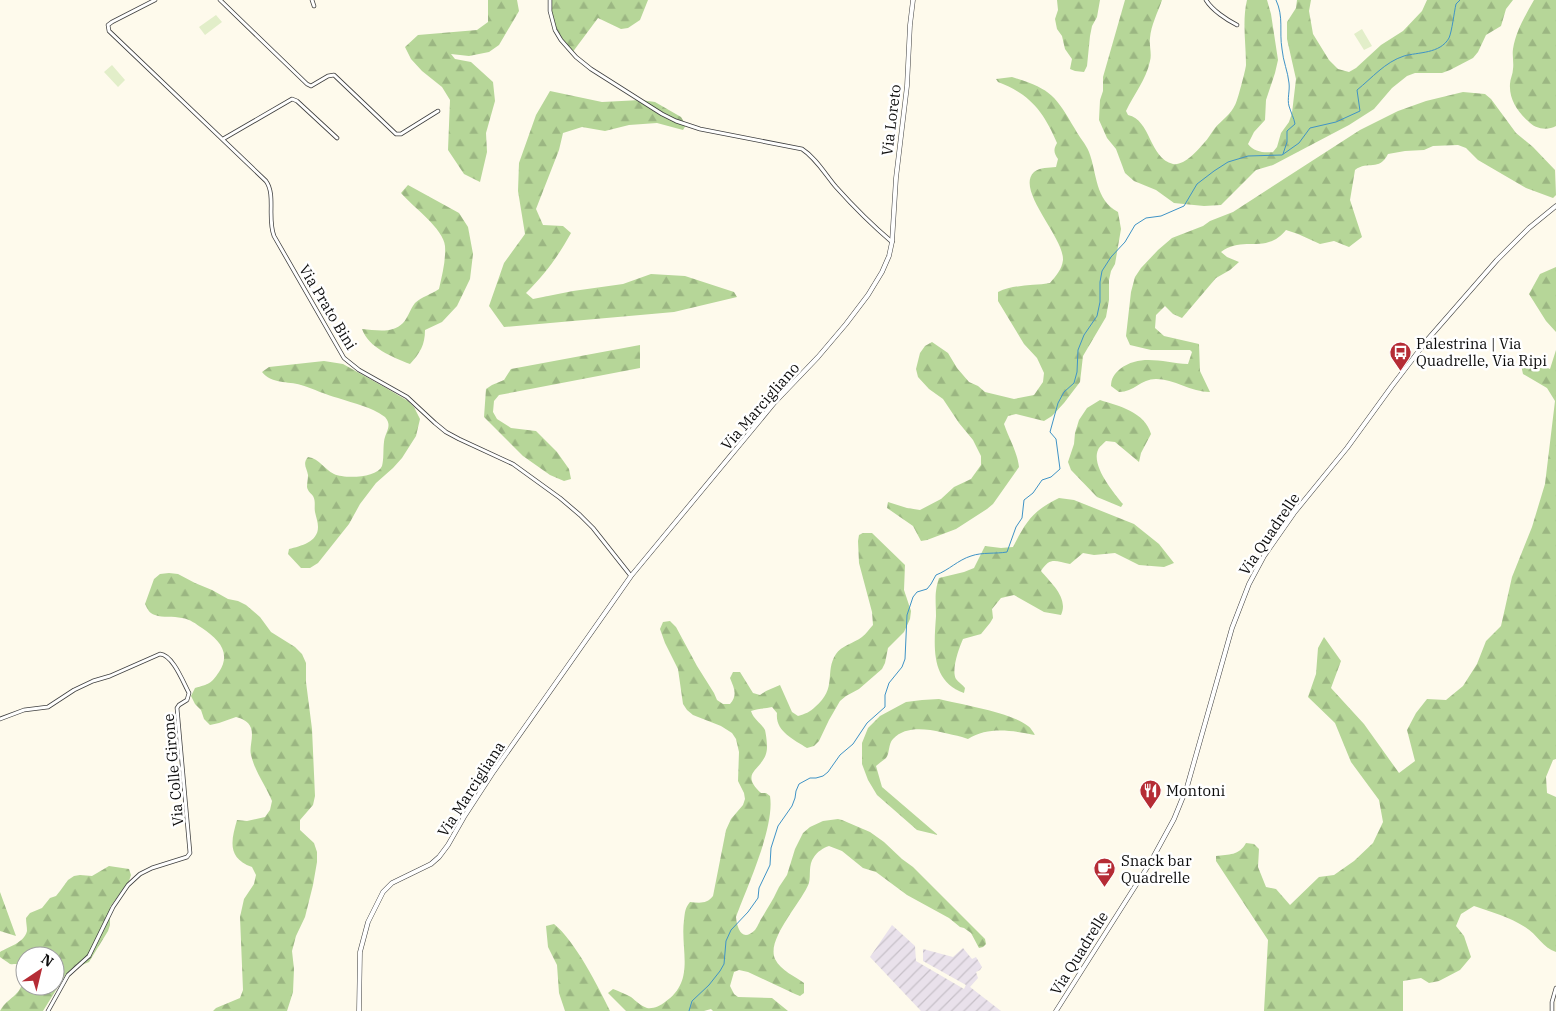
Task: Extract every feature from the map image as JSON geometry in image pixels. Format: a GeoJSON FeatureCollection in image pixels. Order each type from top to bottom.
{"type":"FeatureCollection","features":[{"type":"Feature","properties":{"kind":"street","name":"Via Prato Bini"},"geometry":{"type":"LineString","coordinates":[[155,0],[112,22],[108,25],[109,31],[262,176],[271,192],[270,221],[274,236],[346,359],[359,370],[409,399],[446,432],[512,464],[560,498],[594,528],[631,576]]}},
{"type":"Feature","properties":{"kind":"street"},"geometry":{"type":"LineString","coordinates":[[220,0],[306,84],[311,86],[328,76],[334,76],[396,134],[401,134],[438,110]]}},
{"type":"Feature","properties":{"kind":"street"},"geometry":{"type":"LineString","coordinates":[[312,0],[314,6]]}},
{"type":"Feature","properties":{"kind":"street"},"geometry":{"type":"LineString","coordinates":[[550,0],[551,16],[558,35],[572,53],[591,69],[676,121],[705,130],[802,149],[814,159],[861,214],[892,242]]}},
{"type":"Feature","properties":{"kind":"street","name":"Via Loreto"},"geometry":{"type":"LineString","coordinates":[[892,242],[896,173],[907,86],[909,33],[913,0]]}},
{"type":"Feature","properties":{"kind":"street"},"geometry":{"type":"LineString","coordinates":[[1206,0],[1208,4],[1225,18],[1237,25]]}},
{"type":"Feature","properties":{"kind":"street"},"geometry":{"type":"LineString","coordinates":[[223,139],[292,99],[297,101],[337,138]]}},
{"type":"Feature","properties":{"kind":"street","name":"Via Quadrelle"},"geometry":{"type":"LineString","coordinates":[[1056,1011],[1150,863],[1174,819],[1189,782],[1233,625],[1249,584],[1264,556],[1296,510],[1347,448],[1439,326],[1497,260],[1556,206]]}},
{"type":"Feature","properties":{"kind":"street","name":"Via Marcigliano"},"geometry":{"type":"LineString","coordinates":[[631,576],[775,402],[818,357],[846,324],[879,278],[889,256],[892,242]]}},
{"type":"Feature","properties":{"kind":"street","name":"Via Marcigliana"},"geometry":{"type":"LineString","coordinates":[[359,1011],[360,952],[368,922],[383,892],[392,883],[433,862],[446,848],[494,771],[631,576]]}},
{"type":"Feature","properties":{"kind":"street","name":"Via Colle Girone"},"geometry":{"type":"LineString","coordinates":[[0,719],[24,710],[48,707],[74,690],[93,681],[110,676],[160,654],[167,656],[171,661],[189,693],[187,700],[177,708],[190,853],[181,860],[152,868],[140,874],[128,885],[112,907],[89,956],[68,975],[48,1011]]}},
{"type":"Feature","properties":{"kind":"street"},"geometry":{"type":"LineString","coordinates":[[1552,1011],[1556,988]]}},
{"type":"Feature","properties":{"kind":"shaded area"},"geometry":{"type":"Polygon","coordinates":[[[892,925],[915,946],[916,961],[964,989],[966,985],[923,961],[923,949],[953,957],[963,948],[972,959],[976,957],[982,967],[976,972],[978,978],[970,987],[1001,1011],[921,1011],[870,957],[892,925]]]}},
{"type":"Feature","properties":{"kind":"green space"},"geometry":{"type":"Polygon","coordinates":[[[488,0],[517,0],[519,11],[499,45],[489,52],[469,56],[451,54],[455,59],[471,62],[493,82],[495,101],[486,133],[487,152],[480,182],[464,174],[448,150],[450,100],[442,87],[422,71],[411,59],[405,47],[418,35],[477,30],[488,22],[488,0]]]}},
{"type":"Feature","properties":{"kind":"green space"},"geometry":{"type":"Polygon","coordinates":[[[550,0],[648,0],[640,20],[628,28],[621,29],[598,18],[572,53],[556,28],[550,0]]]}},
{"type":"Feature","properties":{"kind":"green space"},"geometry":{"type":"Polygon","coordinates":[[[1057,0],[1100,0],[1097,17],[1092,26],[1087,66],[1084,72],[1070,69],[1072,59],[1065,49],[1055,19],[1058,10],[1057,0]]]}},
{"type":"Feature","properties":{"kind":"green space"},"geometry":{"type":"Polygon","coordinates":[[[1125,0],[1162,0],[1153,23],[1150,41],[1151,58],[1148,68],[1126,111],[1128,115],[1136,118],[1141,124],[1159,155],[1173,164],[1177,164],[1182,163],[1198,150],[1236,103],[1246,65],[1244,24],[1247,0],[1267,0],[1278,60],[1266,100],[1265,120],[1254,132],[1248,144],[1259,151],[1273,152],[1292,113],[1296,79],[1287,39],[1287,22],[1296,8],[1297,0],[1311,0],[1309,11],[1313,34],[1329,60],[1338,69],[1349,72],[1381,45],[1403,31],[1422,11],[1427,0],[1513,0],[1506,9],[1501,26],[1486,35],[1473,58],[1442,73],[1415,73],[1407,76],[1392,88],[1374,109],[1349,125],[1273,165],[1256,170],[1221,205],[1204,206],[1174,203],[1156,190],[1134,181],[1125,173],[1116,149],[1107,138],[1099,120],[1103,77],[1125,0]]]}},
{"type":"Feature","properties":{"kind":"green space"},"geometry":{"type":"Polygon","coordinates":[[[1534,0],[1556,0],[1556,126],[1549,128],[1534,126],[1524,117],[1514,104],[1510,89],[1514,42],[1534,0]]]}},
{"type":"Feature","properties":{"kind":"green space"},"geometry":{"type":"Polygon","coordinates":[[[216,15],[222,22],[205,35],[199,27],[216,15]]]}},
{"type":"Feature","properties":{"kind":"green space"},"geometry":{"type":"Polygon","coordinates":[[[1362,29],[1372,46],[1364,50],[1354,34],[1362,29]]]}},
{"type":"Feature","properties":{"kind":"green space"},"geometry":{"type":"Polygon","coordinates":[[[112,65],[125,80],[118,87],[104,72],[112,65]]]}},
{"type":"Feature","properties":{"kind":"green space"},"geometry":{"type":"Polygon","coordinates":[[[1012,77],[1035,85],[1057,101],[1088,149],[1098,185],[1105,201],[1118,212],[1121,229],[1115,264],[1109,280],[1109,300],[1106,317],[1083,356],[1080,382],[1052,416],[1044,421],[1016,414],[1008,416],[1004,424],[1015,450],[1019,467],[993,504],[956,529],[921,541],[913,526],[887,508],[888,502],[920,510],[941,499],[954,487],[971,479],[981,465],[981,456],[973,440],[943,399],[929,389],[918,377],[916,369],[920,353],[925,346],[932,342],[948,353],[957,368],[969,382],[985,392],[1014,399],[1034,395],[1043,382],[1044,373],[1037,358],[1024,344],[998,301],[998,292],[1017,286],[1050,283],[1061,266],[1063,260],[1061,250],[1035,202],[1030,180],[1036,170],[1056,167],[1058,159],[1055,150],[1057,143],[1047,122],[1035,105],[1019,92],[998,82],[996,79],[1012,77]]]}},
{"type":"Feature","properties":{"kind":"green space"},"geometry":{"type":"Polygon","coordinates":[[[550,91],[602,102],[641,100],[655,102],[681,117],[686,125],[683,130],[657,123],[629,125],[605,131],[582,127],[563,133],[559,150],[536,209],[543,225],[563,226],[571,233],[551,265],[526,293],[533,299],[623,284],[651,274],[685,276],[734,292],[737,297],[674,312],[504,327],[489,306],[504,263],[525,234],[518,191],[519,163],[536,115],[550,91]]]}},
{"type":"Feature","properties":{"kind":"green space"},"geometry":{"type":"Polygon","coordinates":[[[1463,92],[1485,94],[1491,99],[1516,133],[1533,147],[1555,170],[1556,195],[1553,198],[1526,188],[1478,160],[1466,148],[1458,145],[1433,146],[1424,150],[1388,154],[1381,163],[1360,167],[1355,170],[1350,200],[1362,237],[1349,247],[1334,241],[1320,244],[1286,230],[1270,242],[1229,247],[1221,252],[1239,262],[1216,278],[1182,318],[1173,314],[1165,306],[1156,315],[1155,328],[1164,336],[1199,344],[1200,371],[1210,392],[1156,379],[1119,392],[1111,386],[1112,379],[1120,369],[1136,361],[1153,360],[1188,364],[1192,352],[1190,350],[1151,350],[1130,345],[1126,336],[1131,292],[1135,277],[1158,250],[1172,238],[1233,212],[1360,130],[1398,111],[1426,101],[1463,92]]]}},
{"type":"Feature","properties":{"kind":"green space"},"geometry":{"type":"Polygon","coordinates":[[[408,185],[459,213],[468,227],[473,254],[470,279],[457,306],[442,322],[425,330],[421,348],[410,364],[376,347],[365,336],[362,329],[394,329],[405,321],[415,303],[439,289],[445,257],[443,239],[434,225],[401,193],[408,185]]]}},
{"type":"Feature","properties":{"kind":"green space"},"geometry":{"type":"Polygon","coordinates":[[[1556,267],[1556,332],[1546,321],[1529,294],[1540,274],[1556,267]]]}},
{"type":"Feature","properties":{"kind":"green space"},"geometry":{"type":"Polygon","coordinates":[[[640,345],[640,368],[499,395],[494,401],[493,412],[497,419],[511,428],[536,431],[557,452],[569,469],[571,479],[564,481],[550,475],[523,456],[484,417],[486,389],[504,380],[511,369],[640,345]]]}},
{"type":"Feature","properties":{"kind":"green space"},"geometry":{"type":"Polygon","coordinates":[[[1556,350],[1556,759],[1553,760],[1546,777],[1547,793],[1556,797],[1556,952],[1547,947],[1519,923],[1474,906],[1461,914],[1456,926],[1464,936],[1471,957],[1460,970],[1439,981],[1429,983],[1421,978],[1403,981],[1403,1011],[1264,1011],[1268,940],[1216,861],[1216,856],[1237,852],[1246,843],[1254,844],[1259,849],[1258,867],[1266,887],[1276,889],[1290,905],[1319,877],[1334,875],[1354,861],[1373,843],[1383,822],[1379,800],[1351,762],[1335,723],[1308,697],[1316,674],[1318,648],[1324,637],[1341,661],[1331,688],[1364,724],[1399,773],[1415,761],[1407,730],[1416,713],[1427,699],[1446,700],[1463,686],[1477,664],[1486,641],[1501,626],[1512,577],[1532,527],[1545,484],[1555,401],[1547,388],[1523,374],[1521,365],[1526,359],[1550,369],[1556,350]]]}},
{"type":"Feature","properties":{"kind":"green space"},"geometry":{"type":"Polygon","coordinates":[[[324,361],[343,364],[408,401],[414,407],[420,419],[416,436],[402,458],[376,483],[360,504],[349,524],[318,563],[310,568],[301,568],[288,554],[289,549],[312,540],[318,527],[314,498],[307,487],[306,459],[308,457],[316,460],[339,476],[353,477],[374,473],[382,466],[384,442],[388,426],[385,417],[368,408],[301,385],[270,379],[262,372],[269,367],[324,361]]]}},
{"type":"Feature","properties":{"kind":"green space"},"geometry":{"type":"Polygon","coordinates":[[[1100,400],[1137,415],[1148,426],[1151,434],[1141,453],[1139,462],[1115,442],[1106,441],[1098,450],[1097,456],[1100,471],[1123,504],[1121,507],[1097,497],[1071,470],[1068,462],[1079,420],[1087,408],[1100,400]]]}},
{"type":"Feature","properties":{"kind":"green space"},"geometry":{"type":"Polygon","coordinates":[[[1059,498],[1074,500],[1134,524],[1159,544],[1174,563],[1164,567],[1139,565],[1115,553],[1094,555],[1083,553],[1070,564],[1057,561],[1050,562],[1041,571],[1061,597],[1063,609],[1061,615],[1044,612],[1014,595],[1001,598],[992,609],[993,618],[981,634],[963,639],[954,670],[956,679],[965,688],[964,693],[945,680],[936,661],[936,593],[939,578],[974,568],[985,546],[1013,547],[1031,518],[1042,508],[1059,498]]]}},
{"type":"Feature","properties":{"kind":"green space"},"geometry":{"type":"Polygon","coordinates":[[[872,533],[905,565],[904,590],[911,611],[910,619],[904,632],[888,648],[882,669],[859,689],[840,701],[819,741],[814,746],[807,748],[786,734],[779,725],[777,713],[772,707],[751,711],[765,730],[767,746],[766,754],[752,774],[752,779],[754,785],[761,793],[766,793],[770,796],[770,809],[759,857],[736,917],[738,926],[741,932],[747,935],[755,930],[787,875],[795,849],[803,833],[810,827],[823,821],[838,819],[870,832],[884,842],[913,867],[985,939],[986,944],[979,948],[971,933],[964,928],[907,895],[876,872],[863,868],[842,851],[829,846],[818,852],[812,860],[809,883],[780,931],[774,951],[775,959],[781,967],[804,983],[804,993],[800,996],[748,972],[739,970],[734,972],[730,986],[738,997],[772,998],[788,1011],[713,1011],[711,1009],[704,1011],[626,1011],[608,993],[613,989],[631,997],[647,1008],[659,1006],[675,994],[684,975],[683,931],[686,908],[690,902],[706,902],[713,896],[726,830],[745,799],[738,781],[739,752],[736,739],[732,733],[721,726],[693,715],[683,704],[678,669],[660,629],[663,622],[670,621],[676,627],[717,700],[723,704],[730,704],[734,698],[733,685],[730,678],[733,672],[740,672],[753,693],[760,695],[780,685],[792,712],[798,716],[805,714],[822,700],[826,693],[829,687],[831,667],[836,654],[862,637],[873,625],[872,612],[859,563],[858,541],[859,535],[872,533]]]}},
{"type":"Feature","properties":{"kind":"green space"},"geometry":{"type":"Polygon","coordinates":[[[160,574],[178,574],[228,599],[246,605],[260,617],[271,632],[295,647],[302,654],[306,663],[306,682],[312,729],[315,796],[313,805],[300,820],[300,830],[314,843],[317,852],[317,862],[305,917],[296,936],[292,951],[294,969],[293,992],[287,1011],[213,1011],[240,998],[243,990],[240,917],[244,899],[254,884],[256,875],[252,867],[238,859],[235,854],[233,835],[237,820],[247,821],[265,817],[270,810],[272,801],[253,761],[251,752],[252,731],[248,724],[236,717],[210,725],[204,719],[201,710],[191,696],[195,688],[204,686],[214,679],[223,665],[224,652],[218,641],[188,619],[155,615],[149,611],[145,604],[154,579],[160,574]]]}},
{"type":"Feature","properties":{"kind":"green space"},"geometry":{"type":"Polygon","coordinates":[[[939,699],[1010,717],[1028,726],[1035,735],[1010,731],[993,731],[984,732],[968,739],[936,731],[917,729],[900,734],[893,739],[886,758],[876,766],[882,787],[938,835],[917,830],[877,795],[868,780],[862,764],[862,743],[868,728],[880,716],[906,702],[939,699]]]}},
{"type":"Feature","properties":{"kind":"green space"},"geometry":{"type":"Polygon","coordinates":[[[109,866],[129,869],[131,875],[129,881],[110,907],[108,931],[89,962],[77,967],[65,976],[65,946],[15,946],[15,964],[10,964],[0,957],[0,952],[23,939],[27,931],[26,918],[30,913],[42,908],[50,898],[56,896],[68,880],[80,875],[92,876],[109,866]]]}},
{"type":"Feature","properties":{"kind":"green space"},"geometry":{"type":"Polygon","coordinates":[[[0,892],[16,936],[0,931],[0,892]]]}},
{"type":"Feature","properties":{"kind":"green space"},"geometry":{"type":"Polygon","coordinates":[[[554,924],[578,952],[610,1011],[565,1011],[559,993],[557,965],[548,947],[546,926],[554,924]]]}},
{"type":"Feature","properties":{"kind":"green space"},"geometry":{"type":"Polygon","coordinates":[[[15,994],[15,996],[52,996],[43,1011],[0,1011],[15,994]]]}},
{"type":"Feature","properties":{"kind":"waterway"},"geometry":{"type":"LineString","coordinates":[[1276,0],[1281,18],[1281,42],[1289,83],[1288,103],[1295,124],[1287,131],[1287,142],[1283,154]]}},
{"type":"Feature","properties":{"kind":"waterway"},"geometry":{"type":"LineString","coordinates":[[689,1011],[692,1001],[709,985],[724,964],[726,941],[731,930],[758,898],[759,888],[770,865],[771,848],[778,826],[792,806],[799,784],[810,778],[823,776],[828,772],[840,755],[853,744],[867,723],[885,707],[885,695],[889,683],[902,667],[905,659],[907,615],[913,597],[917,592],[927,589],[936,575],[966,558],[980,554],[1007,552],[1016,527],[1022,518],[1024,500],[1033,493],[1042,480],[1051,477],[1060,469],[1056,439],[1050,432],[1058,403],[1064,392],[1074,383],[1077,372],[1078,350],[1084,335],[1097,316],[1102,271],[1111,257],[1125,242],[1135,225],[1146,218],[1161,216],[1184,206],[1197,184],[1228,162],[1248,156],[1282,155],[1299,143],[1310,128],[1336,122],[1360,111],[1357,90],[1379,71],[1391,62],[1404,56],[1428,52],[1445,43],[1450,35],[1456,4],[1460,0]]}},
{"type":"Feature","properties":{"kind":"place","name":"Palestrina | Via Quadrelle, Via Ripi"},"geometry":{"type":"Point","coordinates":[1400,371]}},
{"type":"Feature","properties":{"kind":"place","name":"Montoni"},"geometry":{"type":"Point","coordinates":[1150,809]}},
{"type":"Feature","properties":{"kind":"place","name":"Snack bar Quadrelle"},"geometry":{"type":"Point","coordinates":[1105,888]}}]}
